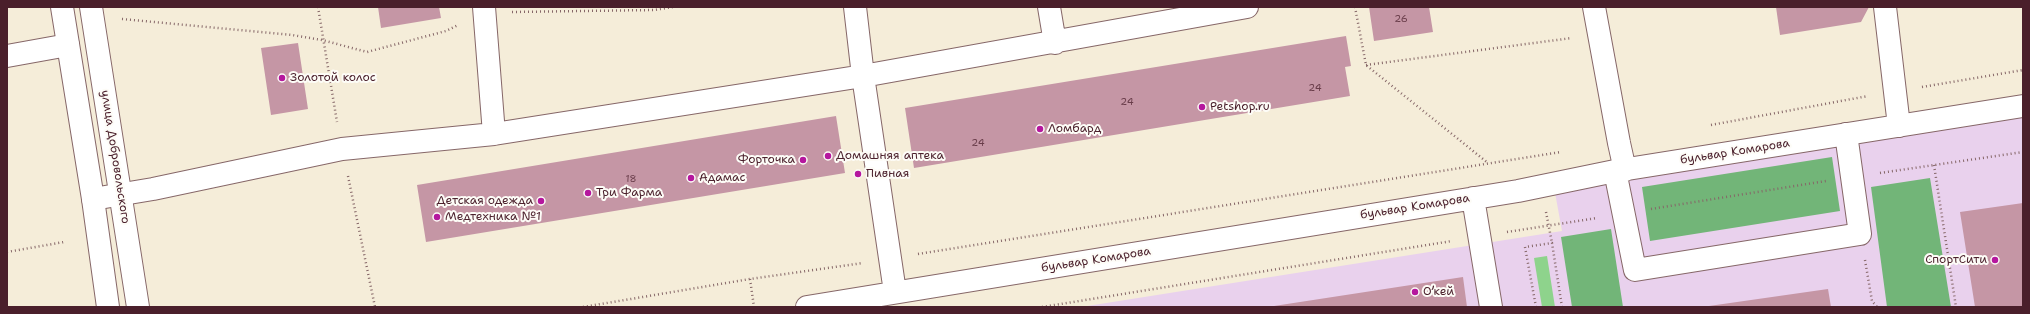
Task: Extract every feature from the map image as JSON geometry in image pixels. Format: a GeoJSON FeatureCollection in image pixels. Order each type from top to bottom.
{"type":"FeatureCollection","features":[{"type":"Feature","properties":{"kind":"street"},"geometry":{"type":"LineString","coordinates":[[62,7],[93,199],[108,307]]}},
{"type":"Feature","properties":{"kind":"street","name":"улица Добровольского"},"geometry":{"type":"LineString","coordinates":[[91,7],[138,307]]}},
{"type":"Feature","properties":{"kind":"street"},"geometry":{"type":"LineString","coordinates":[[855,7],[863,76],[895,292]]}},
{"type":"Feature","properties":{"kind":"street"},"geometry":{"type":"LineString","coordinates":[[1049,7],[1055,43]]}},
{"type":"Feature","properties":{"kind":"street"},"geometry":{"type":"LineString","coordinates":[[93,199],[342,149],[494,134],[863,76],[1055,43],[1247,7]]}},
{"type":"Feature","properties":{"kind":"street"},"geometry":{"type":"LineString","coordinates":[[1594,7],[1619,143],[1624,214],[1635,270],[1860,234],[1846,134]]}},
{"type":"Feature","properties":{"kind":"street"},"geometry":{"type":"LineString","coordinates":[[1885,7],[1899,126]]}},
{"type":"Feature","properties":{"kind":"street"},"geometry":{"type":"LineString","coordinates":[[484,10],[494,134]]}},
{"type":"Feature","properties":{"kind":"street"},"geometry":{"type":"LineString","coordinates":[[7,56],[68,45]]}},
{"type":"Feature","properties":{"kind":"street","name":"бульвар Комарова"},"geometry":{"type":"LineString","coordinates":[[807,307],[1473,198],[1620,171],[2023,106]]}},
{"type":"Feature","properties":{"kind":"street"},"geometry":{"type":"LineString","coordinates":[[1473,198],[1491,307]]}},
{"type":"Feature","properties":{"kind":"path"},"geometry":{"type":"LineString","coordinates":[[122,19],[292,35],[322,40],[368,52],[446,31],[484,10],[654,10],[674,7]]}},
{"type":"Feature","properties":{"kind":"path"},"geometry":{"type":"LineString","coordinates":[[1355,7],[1366,65],[1488,163]]}},
{"type":"Feature","properties":{"kind":"path"},"geometry":{"type":"LineString","coordinates":[[1366,65],[1599,35]]}},
{"type":"Feature","properties":{"kind":"path"},"geometry":{"type":"LineString","coordinates":[[1703,127],[1895,91],[2023,70]]}},
{"type":"Feature","properties":{"kind":"path"},"geometry":{"type":"LineString","coordinates":[[584,307],[750,279],[891,259],[1567,151]]}},
{"type":"Feature","properties":{"kind":"path"},"geometry":{"type":"LineString","coordinates":[[1042,307],[1852,177],[2023,152]]}},
{"type":"Feature","properties":{"kind":"path"},"geometry":{"type":"LineString","coordinates":[[1934,165],[1956,307]]}},
{"type":"Feature","properties":{"kind":"path"},"geometry":{"type":"LineString","coordinates":[[1860,234],[1872,301],[1878,307]]}},
{"type":"Feature","properties":{"kind":"path"},"geometry":{"type":"LineString","coordinates":[[7,252],[64,242]]}},
{"type":"Feature","properties":{"kind":"path"},"geometry":{"type":"LineString","coordinates":[[1536,307],[1526,247],[1552,242],[1562,307]]}},
{"type":"Feature","properties":{"kind":"path"},"geometry":{"type":"LineString","coordinates":[[750,279],[754,307]]}},
{"type":"Feature","properties":{"kind":"shaded area"},"geometry":{"type":"Polygon","coordinates":[[[2023,115],[2023,307],[1081,307],[1562,231],[1554,187],[2023,115]]]}},
{"type":"Feature","properties":{"kind":"green space"},"geometry":{"type":"Polygon","coordinates":[[[1832,157],[1840,211],[1650,241],[1642,187],[1832,157]]]}},
{"type":"Feature","properties":{"kind":"green space"},"geometry":{"type":"Polygon","coordinates":[[[1930,178],[1951,307],[1887,307],[1871,187],[1930,178]]]}},
{"type":"Feature","properties":{"kind":"green space"},"geometry":{"type":"Polygon","coordinates":[[[1611,229],[1623,307],[1572,307],[1561,237],[1611,229]]]}},
{"type":"Feature","properties":{"kind":"green space"},"geometry":{"type":"Polygon","coordinates":[[[1547,256],[1555,307],[1542,307],[1534,258],[1547,256]]]}},
{"type":"Feature","properties":{"kind":"building"},"geometry":{"type":"Polygon","coordinates":[[[378,7],[439,7],[441,18],[381,28],[378,7]]]}},
{"type":"Feature","properties":{"kind":"building"},"geometry":{"type":"Polygon","coordinates":[[[1369,7],[1429,7],[1433,32],[1374,41],[1369,7]]]}},
{"type":"Feature","properties":{"kind":"building"},"geometry":{"type":"Polygon","coordinates":[[[1776,7],[1869,7],[1861,22],[1780,35],[1776,7]]]}},
{"type":"Feature","properties":{"kind":"building"},"geometry":{"type":"Polygon","coordinates":[[[1346,36],[1351,66],[1345,67],[1350,96],[914,168],[905,108],[1346,36]]]}},
{"type":"Feature","properties":{"kind":"building"},"geometry":{"type":"Polygon","coordinates":[[[298,43],[308,109],[271,115],[261,48],[298,43]]]}},
{"type":"Feature","properties":{"kind":"building"},"geometry":{"type":"Polygon","coordinates":[[[836,116],[845,173],[426,242],[417,185],[836,116]]]}},
{"type":"Feature","properties":{"kind":"building","name":"СпортСити"},"geometry":{"type":"Polygon","coordinates":[[[2023,203],[2023,307],[1975,307],[1960,212],[2023,203]]]}},
{"type":"Feature","properties":{"kind":"building","name":"О’кей"},"geometry":{"type":"Polygon","coordinates":[[[1463,277],[1467,307],[1274,307],[1274,306],[1463,277]]]}},
{"type":"Feature","properties":{"kind":"building"},"geometry":{"type":"Polygon","coordinates":[[[1828,289],[1831,307],[1709,307],[1709,306],[1828,289]]]}},
{"type":"Feature","properties":{"kind":"place","name":"Золотой колос"},"geometry":{"type":"Point","coordinates":[282,78]}},
{"type":"Feature","properties":{"kind":"place","name":"Petshop.ru"},"geometry":{"type":"Point","coordinates":[1202,107]}},
{"type":"Feature","properties":{"kind":"place","name":"Ломбард"},"geometry":{"type":"Point","coordinates":[1040,129]}},
{"type":"Feature","properties":{"kind":"place","name":"Домашняя аптека"},"geometry":{"type":"Point","coordinates":[828,156]}},
{"type":"Feature","properties":{"kind":"place","name":"Форточка"},"geometry":{"type":"Point","coordinates":[803,160]}},
{"type":"Feature","properties":{"kind":"place","name":"Пивная"},"geometry":{"type":"Point","coordinates":[858,174]}},
{"type":"Feature","properties":{"kind":"place","name":"Адамас"},"geometry":{"type":"Point","coordinates":[691,178]}},
{"type":"Feature","properties":{"kind":"place","name":"Три Фарма"},"geometry":{"type":"Point","coordinates":[588,193]}},
{"type":"Feature","properties":{"kind":"place","name":"Детская одежда"},"geometry":{"type":"Point","coordinates":[541,201]}},
{"type":"Feature","properties":{"kind":"place","name":"Медтехника №1"},"geometry":{"type":"Point","coordinates":[437,217]}},
{"type":"Feature","properties":{"kind":"place","name":"СпортСити"},"geometry":{"type":"Point","coordinates":[1995,260]}},
{"type":"Feature","properties":{"kind":"place","name":"О’кей"},"geometry":{"type":"Point","coordinates":[1415,292]}}]}
